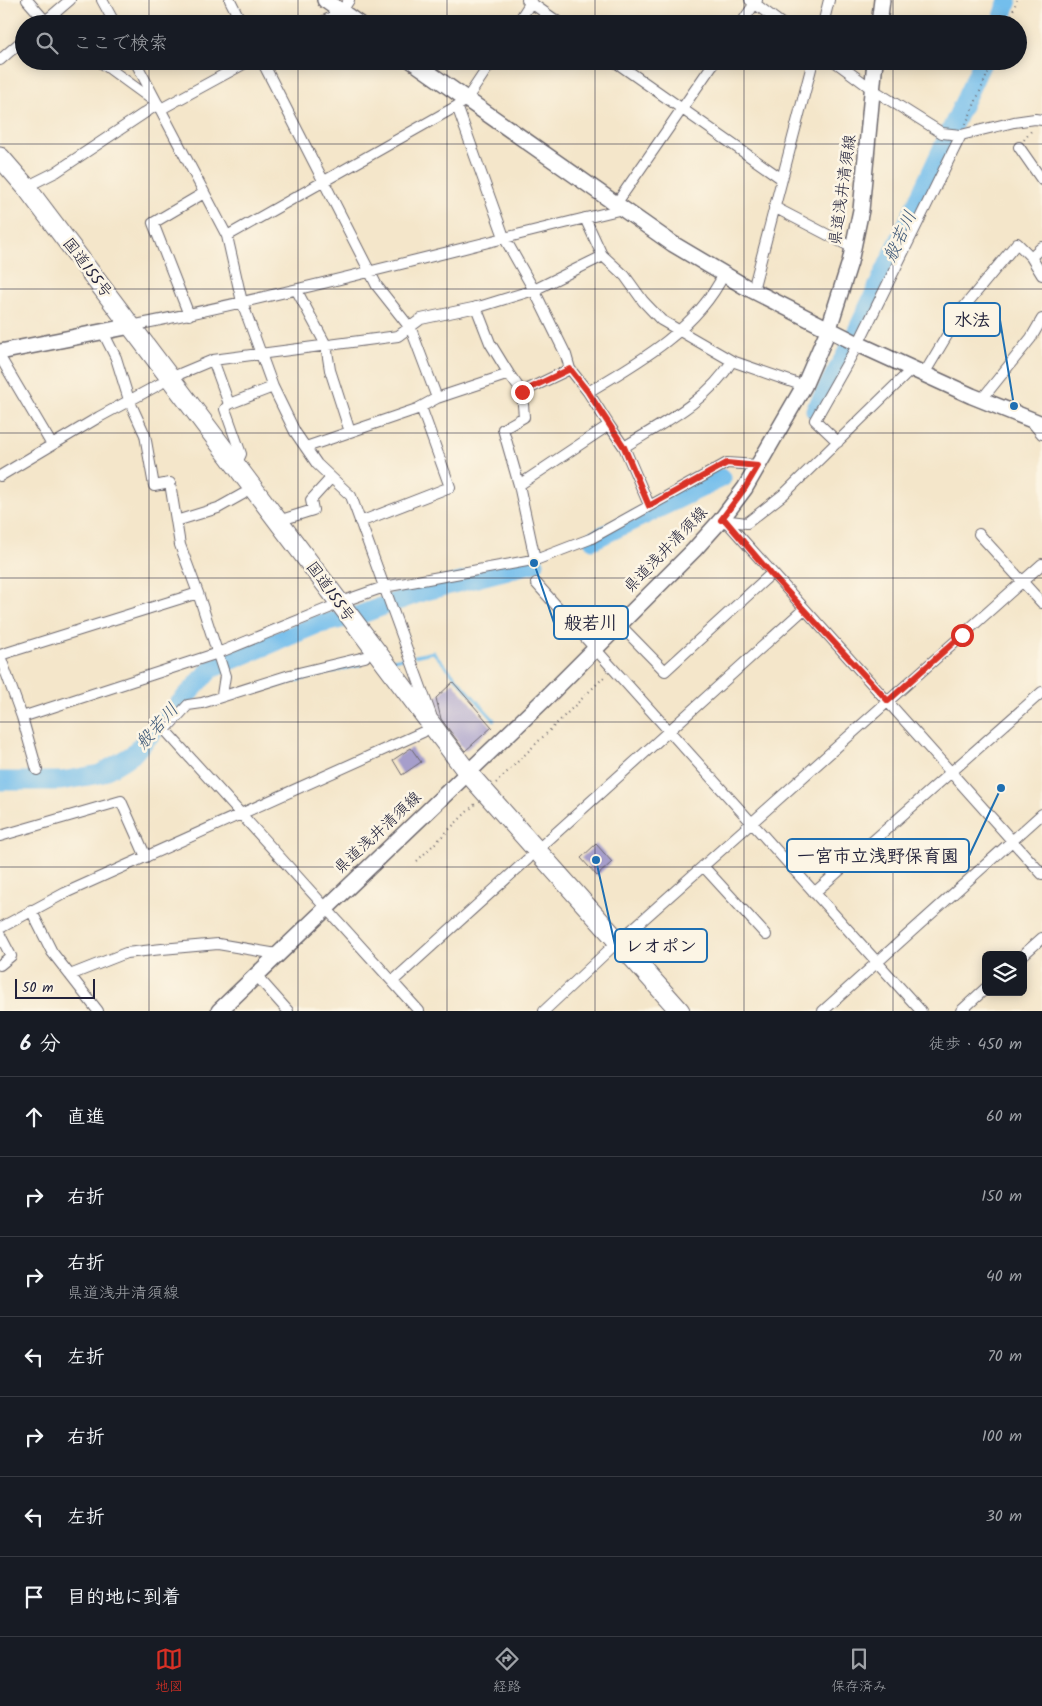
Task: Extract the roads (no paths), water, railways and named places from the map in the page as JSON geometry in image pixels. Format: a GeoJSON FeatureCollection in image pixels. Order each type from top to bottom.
{"type":"FeatureCollection","features":[{"type":"Feature","properties":{"kind":"highway","name":"国道155号"},"geometry":{"type":"LineString","coordinates":[[0,156],[26,187],[117,329]]}},
{"type":"Feature","properties":{"kind":"highway","name":"国道155号"},"geometry":{"type":"LineString","coordinates":[[0,173],[117,329],[165,381],[236,465],[278,521],[350,628],[464,777],[614,946],[680,1011]]}},
{"type":"Feature","properties":{"kind":"highway","name":"国道155号"},"geometry":{"type":"LineString","coordinates":[[165,381],[242,494],[335,607]]}},
{"type":"Feature","properties":{"kind":"highway","name":"国道155号"},"geometry":{"type":"LineString","coordinates":[[350,628],[365,657],[427,729]]}},
{"type":"Feature","properties":{"kind":"highway","name":"国道155号"},"geometry":{"type":"LineString","coordinates":[[614,946],[664,1011]]}},
{"type":"Feature","properties":{"kind":"main road"},"geometry":{"type":"LineString","coordinates":[[325,0],[345,6]]}},
{"type":"Feature","properties":{"kind":"main road"},"geometry":{"type":"LineString","coordinates":[[880,15],[882,0]]}},
{"type":"Feature","properties":{"kind":"main road"},"geometry":{"type":"LineString","coordinates":[[422,70],[461,103],[620,206],[673,244],[724,274],[858,344],[1036,421]]}},
{"type":"Feature","properties":{"kind":"main road","name":"県道浅井清須線"},"geometry":{"type":"LineString","coordinates":[[219,1011],[326,906],[464,777],[723,520],[745,488],[835,332],[861,210],[874,70]]}},
{"type":"Feature","properties":{"kind":"main road"},"geometry":{"type":"LineString","coordinates":[[0,352],[117,329]]}},
{"type":"Feature","properties":{"kind":"street"},"geometry":{"type":"LineString","coordinates":[[27,0],[39,15]]}},
{"type":"Feature","properties":{"kind":"street"},"geometry":{"type":"LineString","coordinates":[[54,15],[70,0]]}},
{"type":"Feature","properties":{"kind":"street"},"geometry":{"type":"LineString","coordinates":[[102,0],[110,15]]}},
{"type":"Feature","properties":{"kind":"street"},"geometry":{"type":"LineString","coordinates":[[230,0],[238,15]]}},
{"type":"Feature","properties":{"kind":"street"},"geometry":{"type":"LineString","coordinates":[[824,15],[828,0]]}},
{"type":"Feature","properties":{"kind":"street"},"geometry":{"type":"LineString","coordinates":[[746,15],[754,1],[771,15]]}},
{"type":"Feature","properties":{"kind":"street"},"geometry":{"type":"LineString","coordinates":[[523,15],[532,2],[549,15]]}},
{"type":"Feature","properties":{"kind":"street"},"geometry":{"type":"LineString","coordinates":[[332,15],[345,6]]}},
{"type":"Feature","properties":{"kind":"street"},"geometry":{"type":"LineString","coordinates":[[0,60],[15,48]]}},
{"type":"Feature","properties":{"kind":"street"},"geometry":{"type":"LineString","coordinates":[[112,70],[159,107]]}},
{"type":"Feature","properties":{"kind":"street"},"geometry":{"type":"LineString","coordinates":[[0,928],[31,910],[427,729],[434,721],[351,496],[331,478],[295,432],[273,387],[260,354],[242,302],[227,236],[140,70]]}},
{"type":"Feature","properties":{"kind":"street"},"geometry":{"type":"LineString","coordinates":[[26,187],[56,172],[159,107],[231,70]]}},
{"type":"Feature","properties":{"kind":"street"},"geometry":{"type":"LineString","coordinates":[[267,70],[377,286],[411,329],[437,398]]}},
{"type":"Feature","properties":{"kind":"street"},"geometry":{"type":"LineString","coordinates":[[227,236],[461,103],[485,70]]}},
{"type":"Feature","properties":{"kind":"street"},"geometry":{"type":"LineString","coordinates":[[626,70],[782,179]]}},
{"type":"Feature","properties":{"kind":"street"},"geometry":{"type":"LineString","coordinates":[[222,695],[225,676],[198,592],[180,546],[170,483],[154,486],[146,435],[129,400],[116,358],[117,329],[189,315],[297,290],[585,218],[620,206],[709,70]]}},
{"type":"Feature","properties":{"kind":"street"},"geometry":{"type":"LineString","coordinates":[[753,290],[811,70]]}},
{"type":"Feature","properties":{"kind":"street"},"geometry":{"type":"LineString","coordinates":[[846,70],[872,89],[942,133],[960,135],[1041,117]]}},
{"type":"Feature","properties":{"kind":"street"},"geometry":{"type":"LineString","coordinates":[[461,103],[504,237],[534,290],[566,355],[570,369],[588,392],[624,447],[649,506]]}},
{"type":"Feature","properties":{"kind":"street"},"geometry":{"type":"LineString","coordinates":[[838,442],[815,420],[858,344],[960,135]]}},
{"type":"Feature","properties":{"kind":"street"},"geometry":{"type":"LineString","coordinates":[[1019,147],[1042,180]]}},
{"type":"Feature","properties":{"kind":"street"},"geometry":{"type":"LineString","coordinates":[[189,315],[153,223],[204,193]]}},
{"type":"Feature","properties":{"kind":"street"},"geometry":{"type":"LineString","coordinates":[[774,207],[853,248]]}},
{"type":"Feature","properties":{"kind":"street"},"geometry":{"type":"LineString","coordinates":[[585,218],[603,256],[625,276],[643,301],[661,320],[732,361],[804,386]]}},
{"type":"Feature","properties":{"kind":"street"},"geometry":{"type":"LineString","coordinates":[[723,520],[747,523],[784,494],[838,442],[918,371],[952,327],[954,320],[1017,242],[1031,257],[1042,275]]}},
{"type":"Feature","properties":{"kind":"street"},"geometry":{"type":"LineString","coordinates":[[1031,257],[1042,247]]}},
{"type":"Feature","properties":{"kind":"street"},"geometry":{"type":"LineString","coordinates":[[0,476],[129,400],[165,381],[213,360],[398,336],[411,329],[421,319],[476,308],[534,290],[603,256]]}},
{"type":"Feature","properties":{"kind":"street"},"geometry":{"type":"LineString","coordinates":[[588,392],[615,376],[695,317],[715,292],[724,274]]}},
{"type":"Feature","properties":{"kind":"street"},"geometry":{"type":"LineString","coordinates":[[297,290],[326,345],[330,370],[350,432]]}},
{"type":"Feature","properties":{"kind":"street"},"geometry":{"type":"LineString","coordinates":[[476,308],[490,343],[508,374],[522,392],[524,416],[503,429],[519,485],[535,559]]}},
{"type":"Feature","properties":{"kind":"street"},"geometry":{"type":"LineString","coordinates":[[982,399],[1031,338],[1042,319]]}},
{"type":"Feature","properties":{"kind":"street"},"geometry":{"type":"LineString","coordinates":[[0,357],[52,445]]}},
{"type":"Feature","properties":{"kind":"street"},"geometry":{"type":"LineString","coordinates":[[213,360],[229,404]]}},
{"type":"Feature","properties":{"kind":"street"},"geometry":{"type":"LineString","coordinates":[[624,447],[706,392],[725,374],[732,361]]}},
{"type":"Feature","properties":{"kind":"street"},"geometry":{"type":"LineString","coordinates":[[522,392],[570,369]]}},
{"type":"Feature","properties":{"kind":"street"},"geometry":{"type":"LineString","coordinates":[[306,447],[421,407],[437,398],[508,374]]}},
{"type":"Feature","properties":{"kind":"street"},"geometry":{"type":"LineString","coordinates":[[236,465],[241,454],[225,409],[229,404],[273,387]]}},
{"type":"Feature","properties":{"kind":"street"},"geometry":{"type":"LineString","coordinates":[[360,522],[450,487],[421,407]]}},
{"type":"Feature","properties":{"kind":"street"},"geometry":{"type":"LineString","coordinates":[[1036,421],[1042,434]]}},
{"type":"Feature","properties":{"kind":"street"},"geometry":{"type":"LineString","coordinates":[[519,485],[609,424]]}},
{"type":"Feature","properties":{"kind":"street"},"geometry":{"type":"LineString","coordinates":[[22,717],[218,655],[335,607],[385,589],[535,559],[590,539],[727,463],[758,466]]}},
{"type":"Feature","properties":{"kind":"street"},"geometry":{"type":"LineString","coordinates":[[278,521],[313,510],[310,500],[331,478]]}},
{"type":"Feature","properties":{"kind":"street"},"geometry":{"type":"LineString","coordinates":[[176,521],[218,508],[242,494]]}},
{"type":"Feature","properties":{"kind":"street"},"geometry":{"type":"LineString","coordinates":[[723,520],[1042,874]]}},
{"type":"Feature","properties":{"kind":"street"},"geometry":{"type":"LineString","coordinates":[[979,534],[1042,603]]}},
{"type":"Feature","properties":{"kind":"street"},"geometry":{"type":"LineString","coordinates":[[544,1011],[751,823],[1042,564]]}},
{"type":"Feature","properties":{"kind":"street"},"geometry":{"type":"LineString","coordinates":[[619,624],[665,671],[771,574]]}},
{"type":"Feature","properties":{"kind":"street"},"geometry":{"type":"LineString","coordinates":[[536,583],[921,1011]]}},
{"type":"Feature","properties":{"kind":"street"},"geometry":{"type":"LineString","coordinates":[[37,770],[22,717],[0,656],[198,592]]}},
{"type":"Feature","properties":{"kind":"street"},"geometry":{"type":"LineString","coordinates":[[393,981],[803,610]]}},
{"type":"Feature","properties":{"kind":"street"},"geometry":{"type":"LineString","coordinates":[[365,657],[290,675],[222,695],[202,703],[188,705],[166,730],[419,1011]]}},
{"type":"Feature","properties":{"kind":"street"},"geometry":{"type":"LineString","coordinates":[[814,893],[1042,692]]}},
{"type":"Feature","properties":{"kind":"street"},"geometry":{"type":"LineString","coordinates":[[0,836],[121,800],[146,857]]}},
{"type":"Feature","properties":{"kind":"street"},"geometry":{"type":"LineString","coordinates":[[823,1011],[1042,814]]}},
{"type":"Feature","properties":{"kind":"street"},"geometry":{"type":"LineString","coordinates":[[704,866],[766,935]]}},
{"type":"Feature","properties":{"kind":"street"},"geometry":{"type":"LineString","coordinates":[[31,910],[52,952],[98,1011]]}},
{"type":"Feature","properties":{"kind":"street"},"geometry":{"type":"LineString","coordinates":[[0,935],[11,956],[0,965]]}},
{"type":"Feature","properties":{"kind":"street"},"geometry":{"type":"LineString","coordinates":[[1027,951],[1042,938]]}},
{"type":"Feature","properties":{"kind":"street"},"geometry":{"type":"LineString","coordinates":[[70,975],[126,953],[162,949],[218,944],[277,954]]}},
{"type":"Feature","properties":{"kind":"street"},"geometry":{"type":"LineString","coordinates":[[256,975],[288,1011]]}},
{"type":"Feature","properties":{"kind":"street"},"geometry":{"type":"LineString","coordinates":[[961,1011],[982,992]]}},
{"type":"Feature","properties":{"kind":"waterway","name":"般若川"},"geometry":{"type":"LineString","coordinates":[[1003,15],[1008,0]]}},
{"type":"Feature","properties":{"kind":"waterway","name":"般若川"},"geometry":{"type":"LineString","coordinates":[[815,410],[847,352],[979,70]]}},
{"type":"Feature","properties":{"kind":"waterway","name":"般若川"},"geometry":{"type":"LineString","coordinates":[[593,540],[722,478]]}},
{"type":"Feature","properties":{"kind":"waterway","name":"般若川"},"geometry":{"type":"LineString","coordinates":[[0,781],[61,781],[100,774],[132,755],[211,669],[316,625],[359,615],[422,592],[535,563]]}},
{"type":"Feature","properties":{"kind":"waterway"},"geometry":{"type":"LineString","coordinates":[[415,656],[433,652],[494,720]]}},
{"type":"Feature","properties":{"kind":"waterway"},"geometry":{"type":"LineString","coordinates":[[393,660],[407,657]]}},
{"type":"Feature","properties":{"kind":"waterway"},"geometry":{"type":"LineString","coordinates":[[263,689],[360,665]]}},
{"type":"Feature","properties":{"kind":"place","name":"水法"},"geometry":{"type":"Point","coordinates":[1014,406]}},
{"type":"Feature","properties":{"kind":"place","name":"般若川"},"geometry":{"type":"Point","coordinates":[534,563]}},
{"type":"Feature","properties":{"kind":"place","name":"一宮市立浅野保育園"},"geometry":{"type":"Point","coordinates":[1001,788]}},
{"type":"Feature","properties":{"kind":"place","name":"レオポン"},"geometry":{"type":"Point","coordinates":[596,860]}}]}
